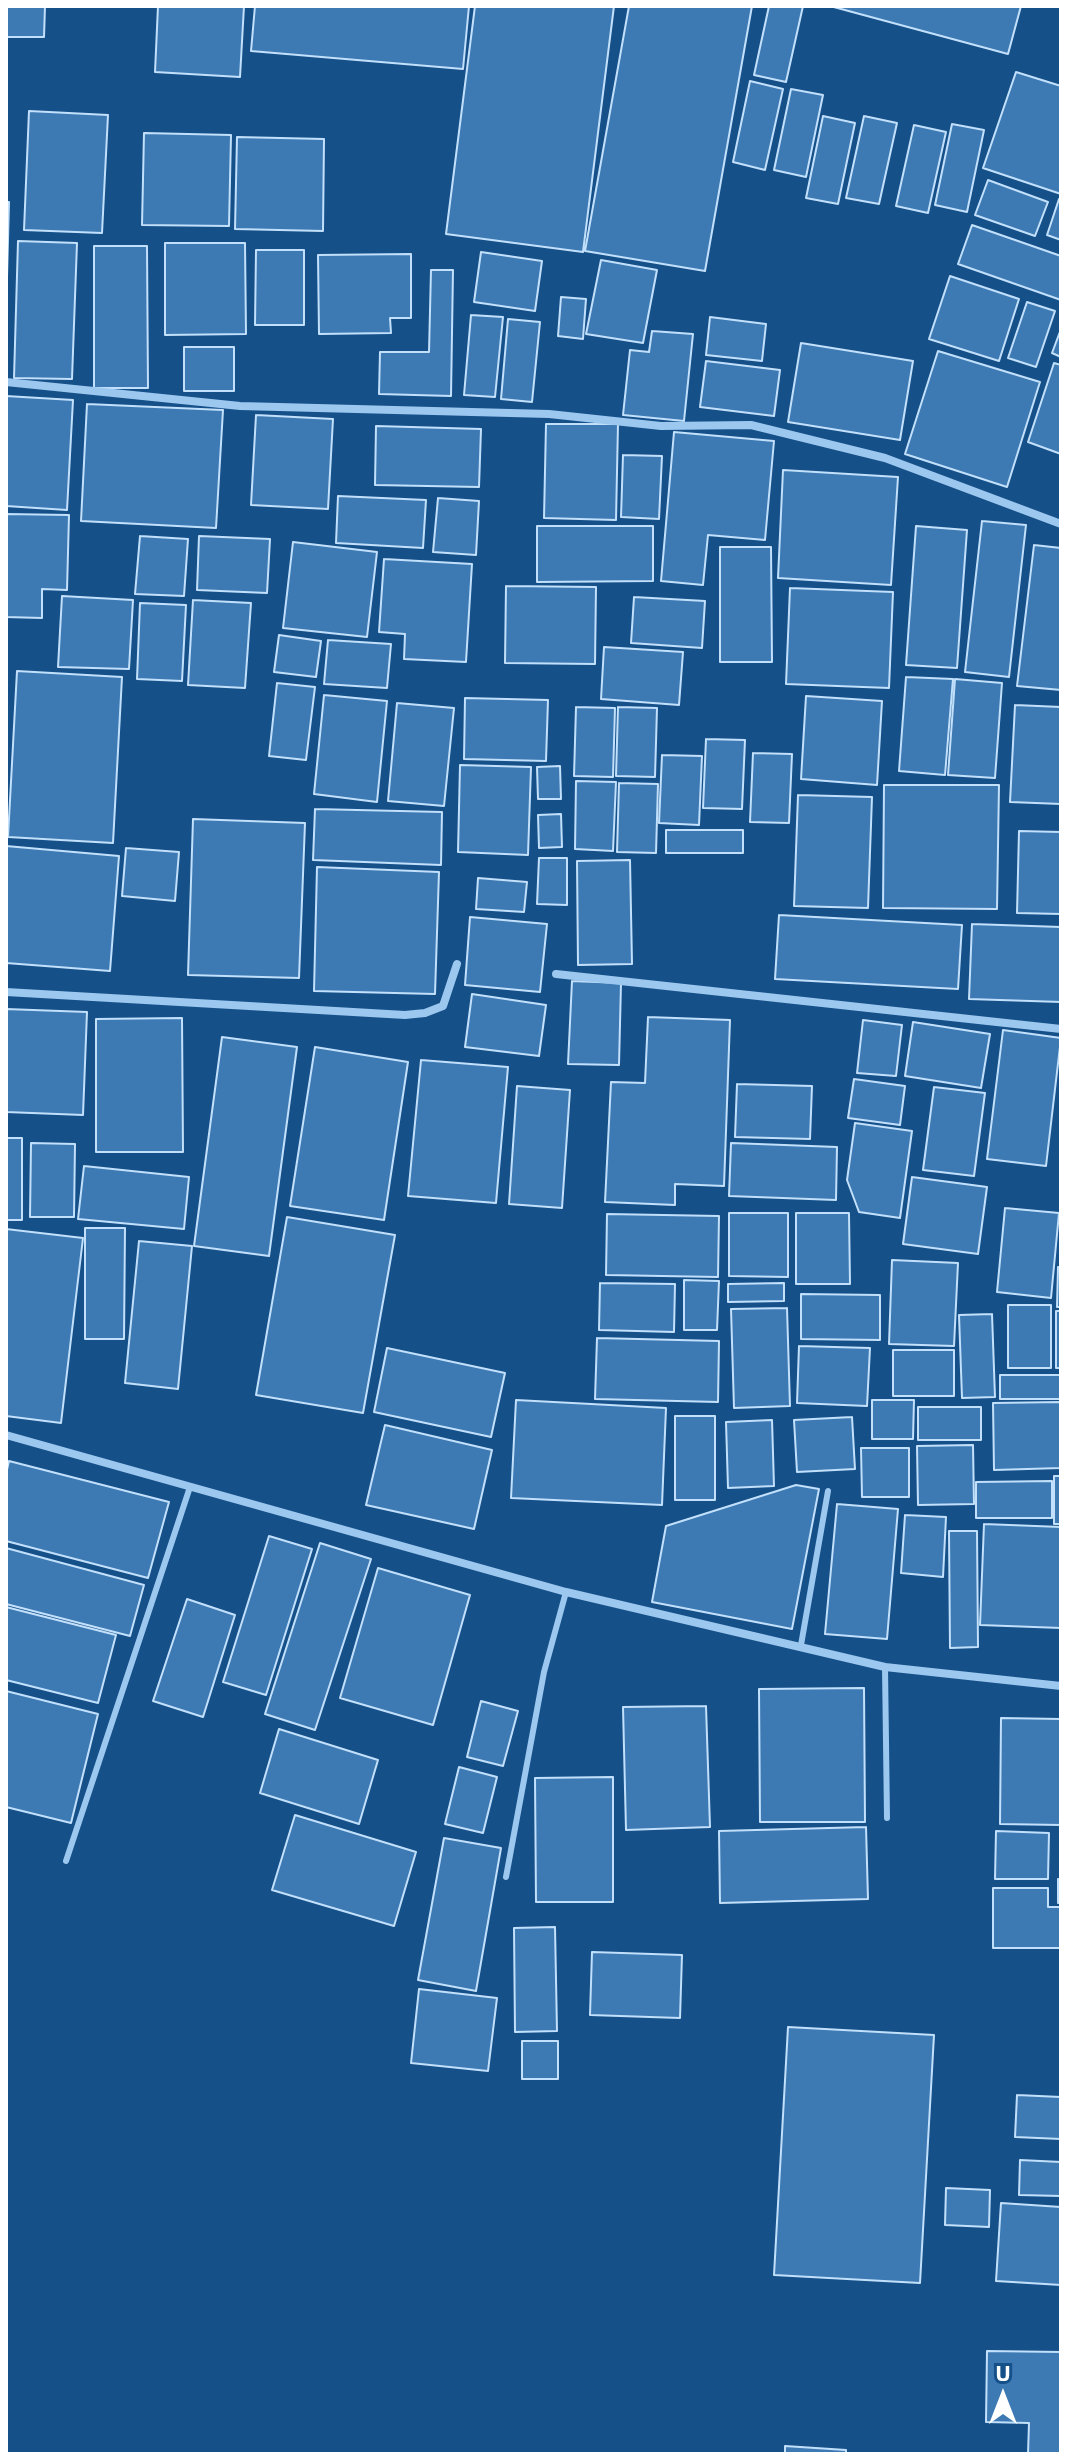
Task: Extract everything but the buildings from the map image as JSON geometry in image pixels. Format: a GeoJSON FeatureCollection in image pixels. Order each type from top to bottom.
{"type":"FeatureCollection","features":[{"type":"Feature","properties":{"kind":"street"},"geometry":{"type":"LineString","coordinates":[[6,382],[240,406],[549,414],[661,426],[751,425],[885,458],[1061,524]]}},
{"type":"Feature","properties":{"kind":"street"},"geometry":{"type":"LineString","coordinates":[[6,992],[405,1015],[425,1013],[443,1006],[457,964]]}},
{"type":"Feature","properties":{"kind":"street"},"geometry":{"type":"LineString","coordinates":[[556,974],[1061,1029]]}},
{"type":"Feature","properties":{"kind":"street"},"geometry":{"type":"LineString","coordinates":[[6,1435],[566,1592],[885,1667],[1061,1686]]}},
{"type":"Feature","properties":{"kind":"lane"},"geometry":{"type":"LineString","coordinates":[[66,1861],[190,1487]]}},
{"type":"Feature","properties":{"kind":"lane"},"geometry":{"type":"LineString","coordinates":[[801,1645],[828,1491]]}},
{"type":"Feature","properties":{"kind":"lane"},"geometry":{"type":"LineString","coordinates":[[506,1877],[544,1672],[566,1592]]}},
{"type":"Feature","properties":{"kind":"lane"},"geometry":{"type":"LineString","coordinates":[[885,1667],[887,1818]]}}]}
